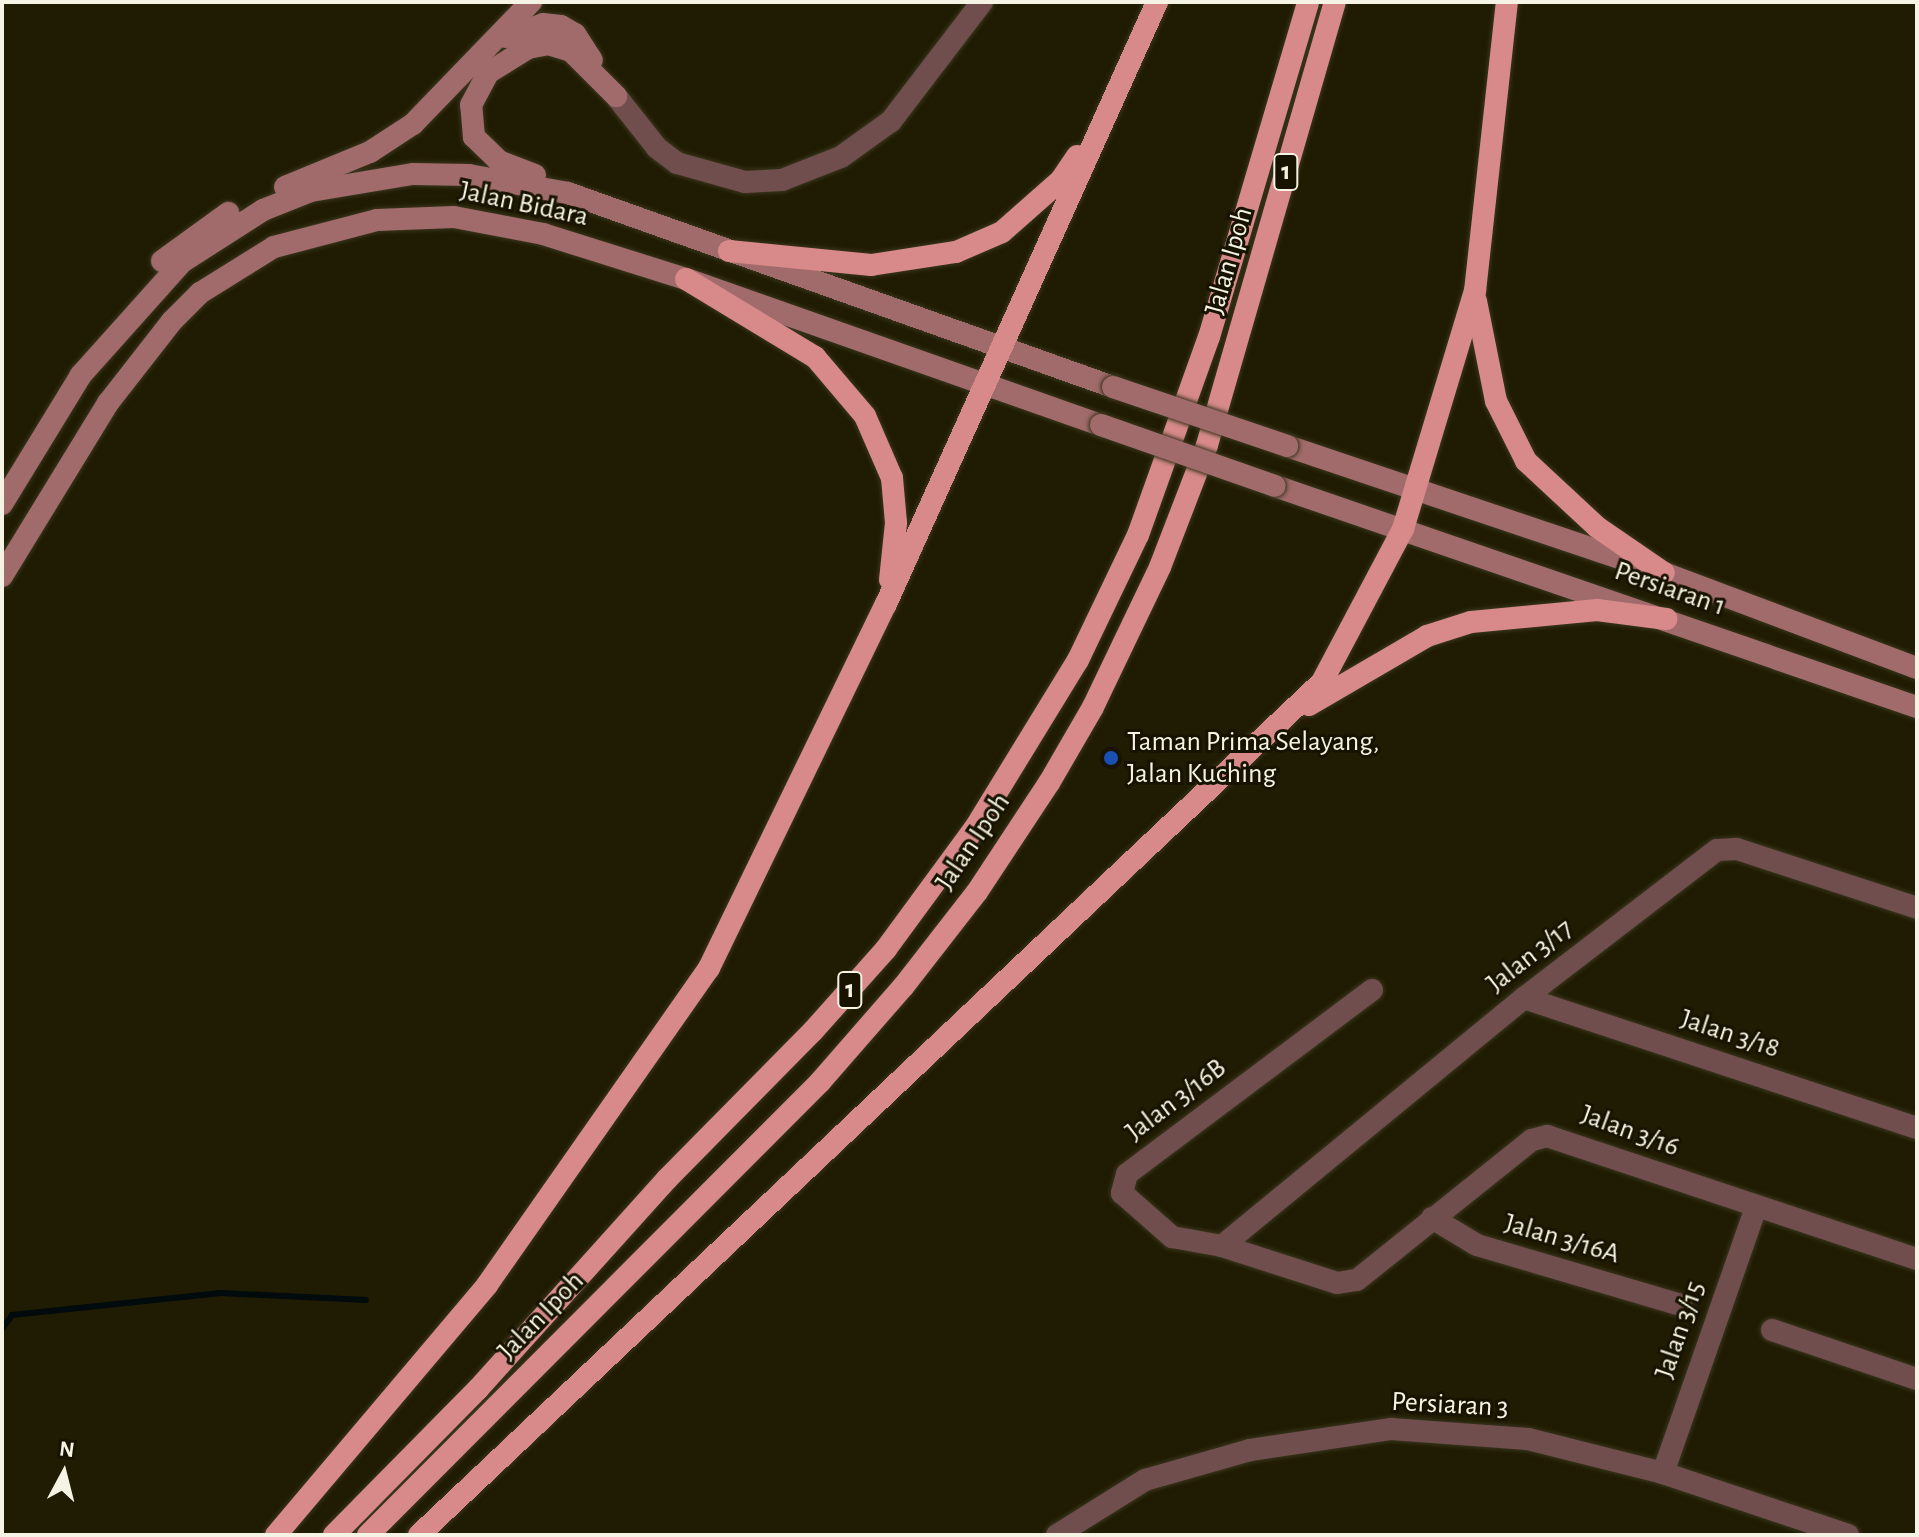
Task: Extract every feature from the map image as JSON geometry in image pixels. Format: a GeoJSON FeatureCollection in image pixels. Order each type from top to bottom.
{"type":"FeatureCollection","features":[{"type":"Feature","properties":{"kind":"highway"},"geometry":{"type":"LineString","coordinates":[[276,1535],[487,1285],[709,968],[886,604],[1157,2]]}},
{"type":"Feature","properties":{"kind":"highway","name":"Jalan Ipoh"},"geometry":{"type":"LineString","coordinates":[[334,1535],[478,1389],[667,1179],[813,1031],[886,949],[975,828],[1078,660],[1138,535],[1209,337],[1308,2]]}},
{"type":"Feature","properties":{"kind":"highway","name":"Jalan Ipoh"},"geometry":{"type":"LineString","coordinates":[[368,1535],[820,1082],[903,987],[977,892],[1049,783],[1093,707],[1160,567],[1207,445],[1335,2]]}},
{"type":"Feature","properties":{"kind":"highway"},"geometry":{"type":"LineString","coordinates":[[419,1535],[1294,713],[1322,682],[1403,529],[1475,291],[1507,2]]}},
{"type":"Feature","properties":{"kind":"highway"},"geometry":{"type":"LineString","coordinates":[[729,251],[871,265],[956,252],[1002,232],[1061,180],[1137,51]]}},
{"type":"Feature","properties":{"kind":"highway"},"geometry":{"type":"LineString","coordinates":[[686,279],[815,357],[865,416],[884,454],[895,502],[886,604]]}},
{"type":"Feature","properties":{"kind":"highway"},"geometry":{"type":"LineString","coordinates":[[1475,291],[1496,401],[1526,461],[1597,527],[1664,573]]}},
{"type":"Feature","properties":{"kind":"highway"},"geometry":{"type":"LineString","coordinates":[[1294,713],[1427,636],[1471,622],[1597,610],[1666,619]]}},
{"type":"Feature","properties":{"kind":"main road"},"geometry":{"type":"LineString","coordinates":[[81,375],[131,295],[182,242],[226,214],[393,139],[531,2]]}},
{"type":"Feature","properties":{"kind":"main road"},"geometry":{"type":"LineString","coordinates":[[486,46],[524,28],[561,26],[575,34],[616,96]]}},
{"type":"Feature","properties":{"kind":"main road"},"geometry":{"type":"LineString","coordinates":[[616,96],[571,51],[537,45],[488,73],[470,117],[474,137],[499,161],[627,212]]}},
{"type":"Feature","properties":{"kind":"main road","name":"Jalan Bidara"},"geometry":{"type":"LineString","coordinates":[[2,504],[81,375],[182,262],[263,210],[311,191],[413,174],[469,175],[568,193],[1000,350],[1287,446]]}},
{"type":"Feature","properties":{"kind":"main road","name":"Jalan Bidara"},"geometry":{"type":"LineString","coordinates":[[2,576],[108,403],[172,321],[232,269],[274,247],[377,220],[454,217],[543,234],[686,279],[983,388],[1101,425],[1275,486]]}},
{"type":"Feature","properties":{"kind":"main road","name":"Persiaran 1"},"geometry":{"type":"LineString","coordinates":[[1287,446],[1664,573],[1917,668]]}},
{"type":"Feature","properties":{"kind":"main road","name":"Persiaran 1"},"geometry":{"type":"LineString","coordinates":[[1275,486],[1917,707]]}},
{"type":"Feature","properties":{"kind":"street"},"geometry":{"type":"LineString","coordinates":[[616,96],[657,148],[701,173],[764,183],[816,167],[868,138],[907,101],[982,2]]}},
{"type":"Feature","properties":{"kind":"street","name":"Jalan 3/17"},"geometry":{"type":"LineString","coordinates":[[1222,1246],[1524,998],[1717,850],[1737,849],[1917,908]]}},
{"type":"Feature","properties":{"kind":"street","name":"Jalan 3/16B"},"geometry":{"type":"LineString","coordinates":[[1222,1246],[1172,1237],[1122,1193],[1121,1182],[1372,990]]}},
{"type":"Feature","properties":{"kind":"street","name":"Jalan 3/18"},"geometry":{"type":"LineString","coordinates":[[1524,998],[1917,1128]]}},
{"type":"Feature","properties":{"kind":"street","name":"Jalan 3/16"},"geometry":{"type":"LineString","coordinates":[[1222,1246],[1337,1283],[1357,1280],[1532,1140],[1547,1136],[1917,1259]]}},
{"type":"Feature","properties":{"kind":"street","name":"Jalan 3/15"},"geometry":{"type":"LineString","coordinates":[[1663,1473],[1756,1207]]}},
{"type":"Feature","properties":{"kind":"street","name":"Jalan 3/16A"},"geometry":{"type":"LineString","coordinates":[[1432,1218],[1477,1245],[1681,1305]]}},
{"type":"Feature","properties":{"kind":"street"},"geometry":{"type":"LineString","coordinates":[[1772,1330],[1917,1379]]}},
{"type":"Feature","properties":{"kind":"street","name":"Persiaran 3"},"geometry":{"type":"LineString","coordinates":[[1057,1535],[1145,1480],[1250,1450],[1391,1429],[1528,1439],[1663,1473],[1848,1535]]}},
{"type":"Feature","properties":{"kind":"waterway"},"geometry":{"type":"LineString","coordinates":[[2,1329],[12,1315],[221,1293],[366,1300]]}},
{"type":"Feature","properties":{"kind":"place","name":"Taman Prima Selayang, Jalan Kuching"},"geometry":{"type":"Point","coordinates":[1111,758]}}]}
